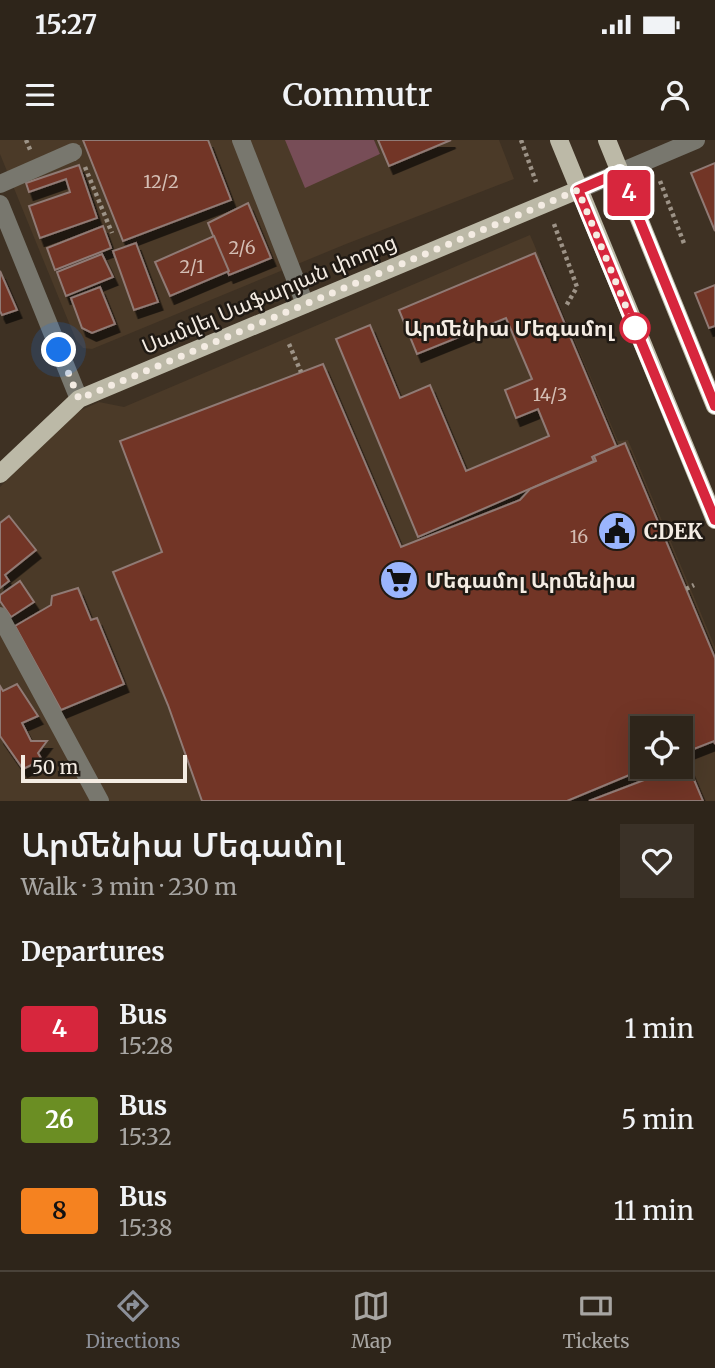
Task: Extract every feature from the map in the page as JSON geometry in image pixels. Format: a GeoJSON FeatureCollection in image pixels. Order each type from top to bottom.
{"type":"FeatureCollection","features":[{"type":"Feature","properties":{"kind":"main road"},"geometry":{"type":"LineString","coordinates":[[559,140],[715,520]]}},
{"type":"Feature","properties":{"kind":"main road"},"geometry":{"type":"LineString","coordinates":[[607,140],[715,406]]}},
{"type":"Feature","properties":{"kind":"main road","name":"Սամվել Սաֆարյան փողոց"},"geometry":{"type":"LineString","coordinates":[[0,474],[79,399],[578,190]]}},
{"type":"Feature","properties":{"kind":"street"},"geometry":{"type":"LineString","coordinates":[[241,140],[305,304]]}},
{"type":"Feature","properties":{"kind":"street"},"geometry":{"type":"LineString","coordinates":[[578,190],[696,140]]}},
{"type":"Feature","properties":{"kind":"street"},"geometry":{"type":"LineString","coordinates":[[0,184],[73,152]]}},
{"type":"Feature","properties":{"kind":"street"},"geometry":{"type":"LineString","coordinates":[[0,204],[79,399]]}},
{"type":"Feature","properties":{"kind":"street"},"geometry":{"type":"LineString","coordinates":[[0,616],[100,801]]}},
{"type":"Feature","properties":{"kind":"path"},"geometry":{"type":"LineString","coordinates":[[521,140],[537,182]]}},
{"type":"Feature","properties":{"kind":"path"},"geometry":{"type":"LineString","coordinates":[[73,152],[82,161],[112,233]]}},
{"type":"Feature","properties":{"kind":"path"},"geometry":{"type":"LineString","coordinates":[[660,181],[685,246]]}},
{"type":"Feature","properties":{"kind":"path"},"geometry":{"type":"LineString","coordinates":[[554,223],[576,287],[566,306]]}},
{"type":"Feature","properties":{"kind":"path"},"geometry":{"type":"LineString","coordinates":[[289,344],[301,372]]}},
{"type":"Feature","properties":{"kind":"path"},"geometry":{"type":"LineString","coordinates":[[686,589],[694,585]]}},
{"type":"Feature","properties":{"kind":"shaded area"},"geometry":{"type":"Polygon","coordinates":[[[0,140],[285,140],[380,155],[374,140],[499,140],[514,179],[346,244],[92,349],[83,348],[76,340],[0,154],[0,140]]]}},
{"type":"Feature","properties":{"kind":"shaded area"},"geometry":{"type":"Polygon","coordinates":[[[285,140],[374,140],[380,154],[305,188],[285,140]]]}},
{"type":"Feature","properties":{"kind":"shaded area"},"geometry":{"type":"Polygon","coordinates":[[[530,235],[618,441],[628,440],[715,647],[715,801],[0,801],[0,487],[75,413],[99,402],[124,407],[530,235]]]}},
{"type":"Feature","properties":{"kind":"building"},"geometry":{"type":"Polygon","coordinates":[[[83,140],[208,140],[231,200],[123,241],[83,140]]]}},
{"type":"Feature","properties":{"kind":"building"},"geometry":{"type":"Polygon","coordinates":[[[378,140],[451,140],[389,166],[378,140]]]}},
{"type":"Feature","properties":{"kind":"building"},"geometry":{"type":"Polygon","coordinates":[[[715,163],[715,231],[691,173],[715,163]]]}},
{"type":"Feature","properties":{"kind":"building"},"geometry":{"type":"Polygon","coordinates":[[[79,165],[97,218],[40,238],[29,206],[70,192],[66,179],[29,192],[26,183],[79,165]]]}},
{"type":"Feature","properties":{"kind":"building"},"geometry":{"type":"Polygon","coordinates":[[[248,203],[271,258],[229,275],[208,223],[248,203]]]}},
{"type":"Feature","properties":{"kind":"building"},"geometry":{"type":"Polygon","coordinates":[[[103,226],[111,248],[55,270],[47,248],[103,226]]]}},
{"type":"Feature","properties":{"kind":"building"},"geometry":{"type":"Polygon","coordinates":[[[214,236],[229,271],[170,296],[155,262],[214,236]]]}},
{"type":"Feature","properties":{"kind":"building"},"geometry":{"type":"Polygon","coordinates":[[[136,243],[158,302],[134,310],[113,251],[136,243]]]}},
{"type":"Feature","properties":{"kind":"building"},"geometry":{"type":"Polygon","coordinates":[[[535,253],[616,446],[592,457],[594,461],[418,537],[336,339],[370,325],[400,398],[430,385],[466,471],[549,436],[538,409],[516,418],[505,390],[532,379],[506,318],[417,354],[399,310],[535,253]]]}},
{"type":"Feature","properties":{"kind":"building"},"geometry":{"type":"Polygon","coordinates":[[[102,254],[113,277],[66,296],[57,272],[102,254]]]}},
{"type":"Feature","properties":{"kind":"building"},"geometry":{"type":"Polygon","coordinates":[[[0,271],[17,310],[2,315],[0,311],[0,271]]]}},
{"type":"Feature","properties":{"kind":"building"},"geometry":{"type":"Polygon","coordinates":[[[715,285],[715,326],[709,328],[695,293],[715,285]]]}},
{"type":"Feature","properties":{"kind":"building"},"geometry":{"type":"Polygon","coordinates":[[[100,287],[115,324],[92,333],[82,328],[71,298],[100,287]]]}},
{"type":"Feature","properties":{"kind":"building","name":"Մեգամոլ Արմենիա"},"geometry":{"type":"Polygon","coordinates":[[[323,364],[401,547],[520,500],[530,489],[596,461],[594,456],[625,443],[715,658],[715,744],[714,741],[693,749],[693,716],[630,716],[630,775],[567,801],[202,801],[168,705],[113,572],[162,552],[120,441],[323,364]]]}},
{"type":"Feature","properties":{"kind":"building"},"geometry":{"type":"Polygon","coordinates":[[[9,516],[36,550],[5,575],[9,581],[0,588],[0,523],[9,516]]]}},
{"type":"Feature","properties":{"kind":"building"},"geometry":{"type":"Polygon","coordinates":[[[20,581],[34,602],[11,617],[0,601],[0,595],[20,581]]]}},
{"type":"Feature","properties":{"kind":"building"},"geometry":{"type":"Polygon","coordinates":[[[78,588],[91,620],[97,618],[124,684],[61,710],[15,626],[51,605],[52,596],[78,588]]]}},
{"type":"Feature","properties":{"kind":"building"},"geometry":{"type":"Polygon","coordinates":[[[17,684],[38,716],[22,723],[31,741],[47,741],[38,753],[42,760],[23,769],[0,736],[0,686],[3,691],[17,684]]]}},
{"type":"Feature","properties":{"kind":"building"},"geometry":{"type":"Polygon","coordinates":[[[693,777],[703,801],[589,801],[647,779],[693,777]]]}},
{"type":"Feature","properties":{"kind":"bus line","name":"4"},"geometry":{"type":"LineString","coordinates":[[715,406],[620,172],[578,190],[715,520]]}},
{"type":"Feature","properties":{"kind":"place","name":"Արմենիա Մեգամոլ"},"geometry":{"type":"Point","coordinates":[635,328]}},
{"type":"Feature","properties":{"kind":"place","name":"CDEK"},"geometry":{"type":"Point","coordinates":[617,531]}},
{"type":"Feature","properties":{"kind":"place","name":"Մեգամոլ Արմենիա"},"geometry":{"type":"Point","coordinates":[399,580]}},
{"type":"Feature","properties":{"kind":"route"},"geometry":{"type":"LineString","coordinates":[[59,350],[79,399],[578,190],[636,331],[635,328]]}}]}
